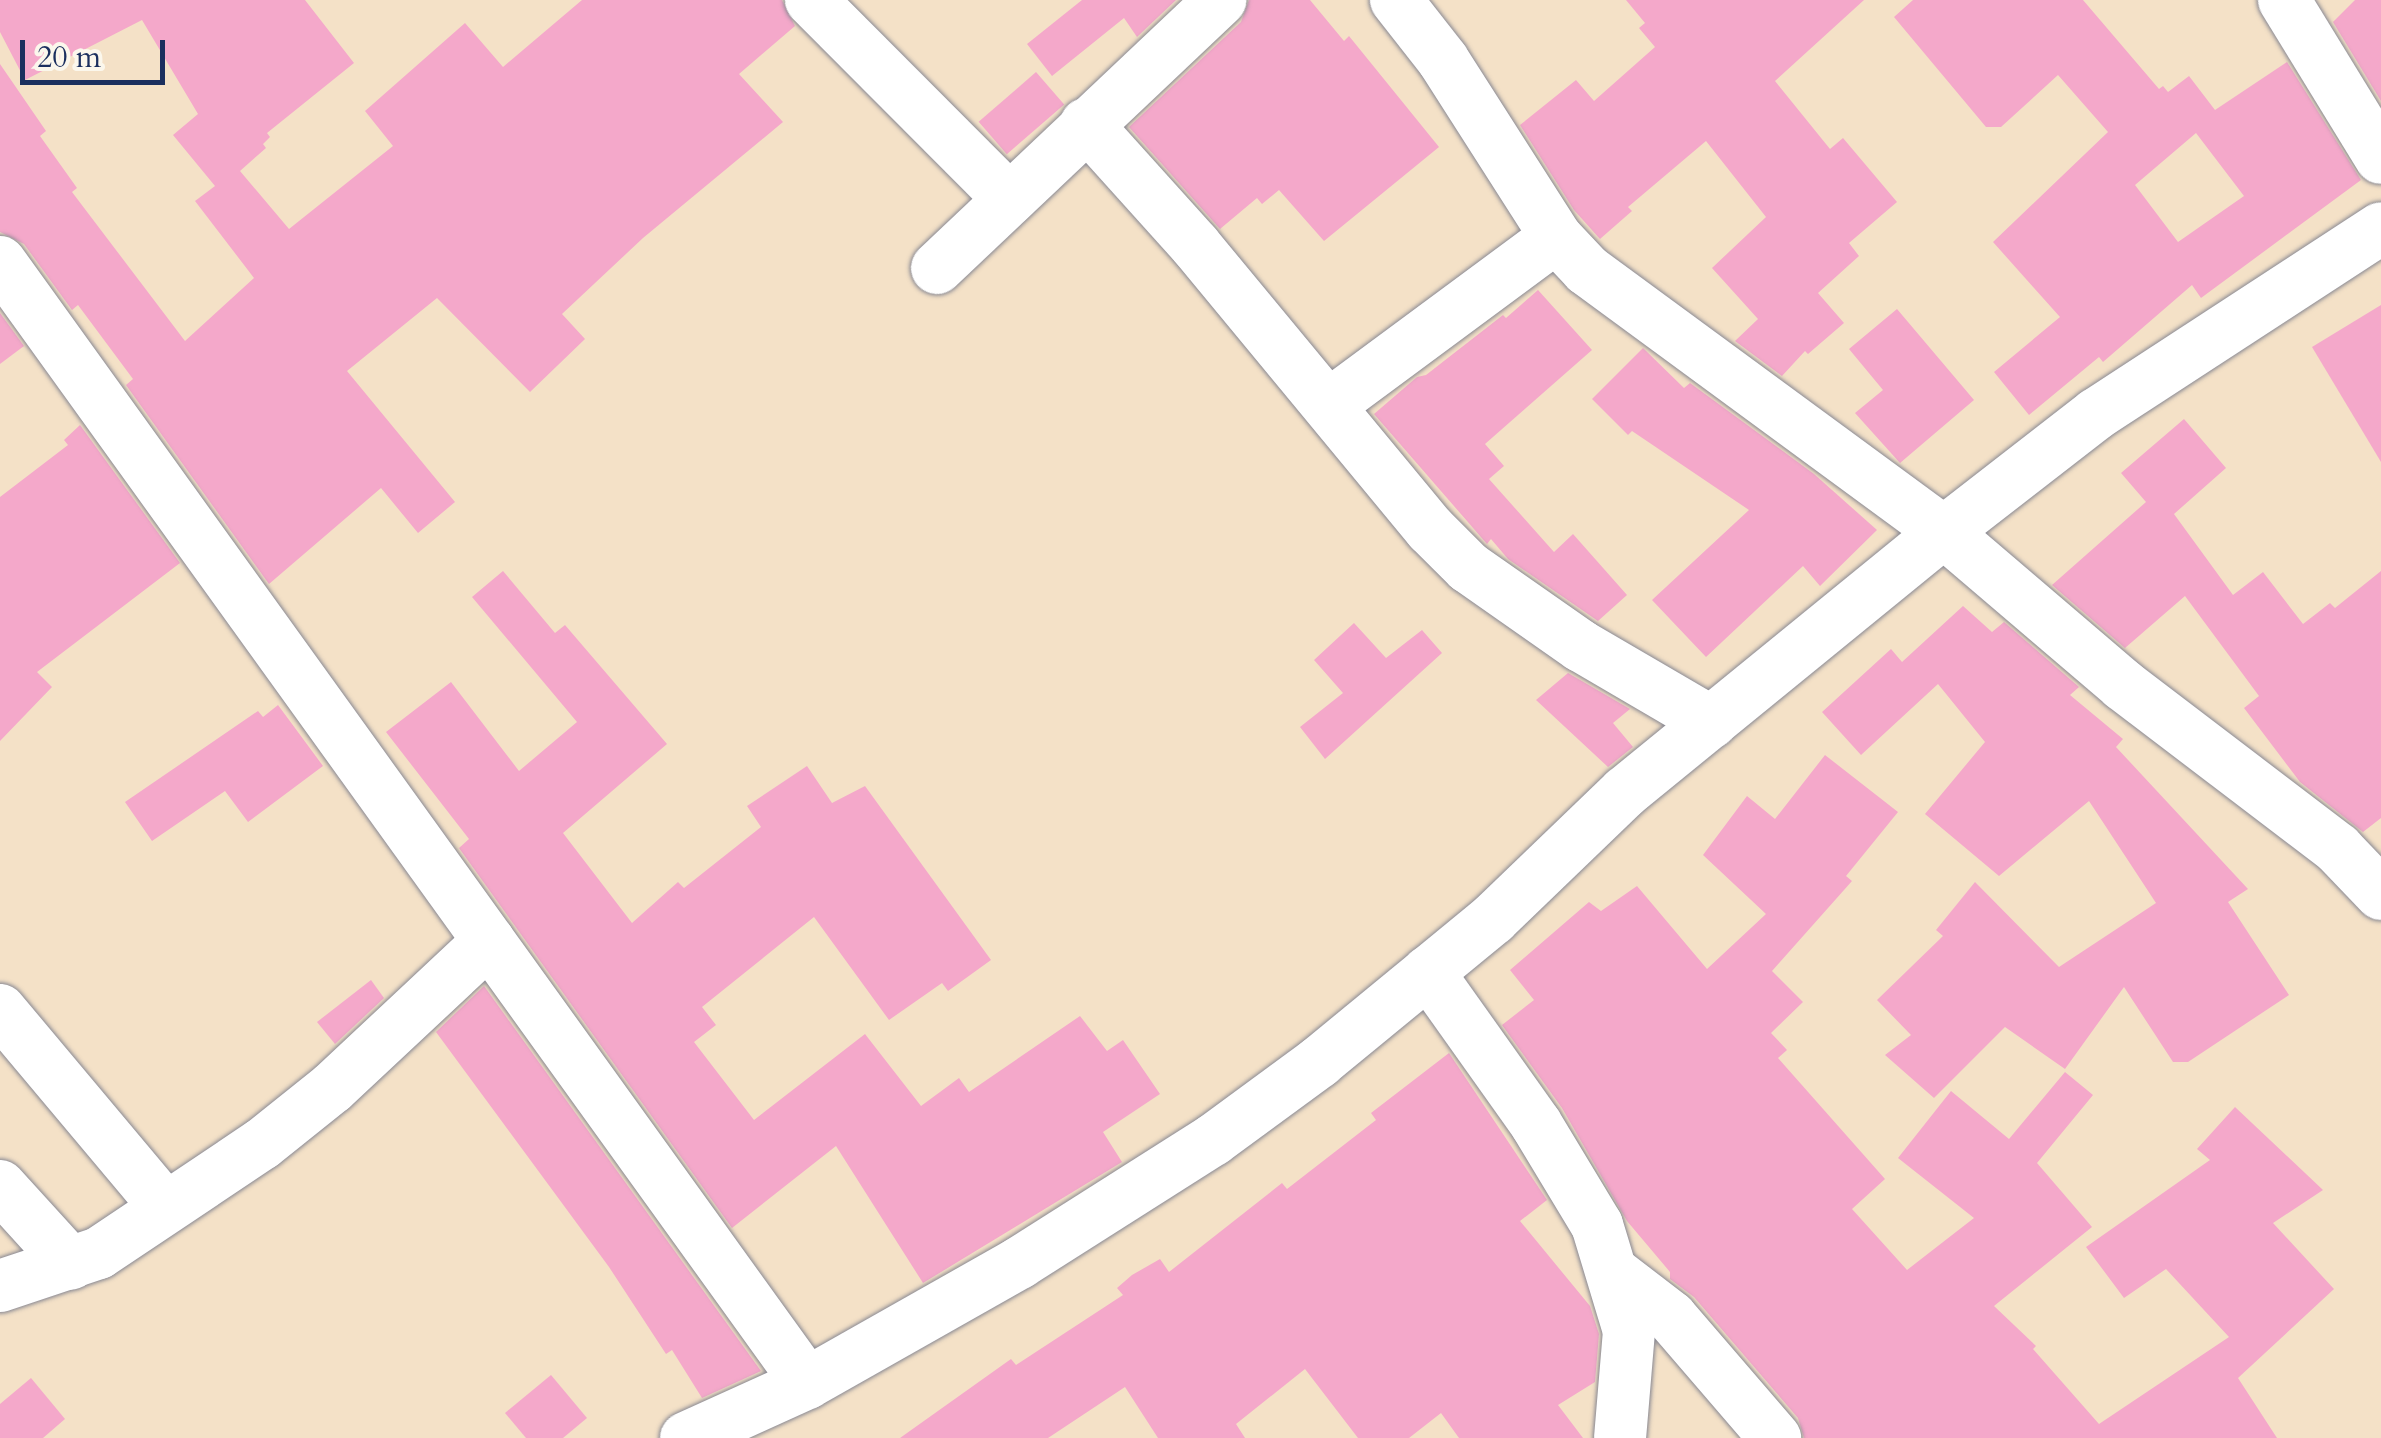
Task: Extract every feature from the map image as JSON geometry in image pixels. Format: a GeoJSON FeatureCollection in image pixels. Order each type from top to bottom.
{"type":"FeatureCollection","features":[{"type":"Feature","properties":{"kind":"street"},"geometry":{"type":"LineString","coordinates":[[811,0],[1009,199]]}},
{"type":"Feature","properties":{"kind":"street"},"geometry":{"type":"LineString","coordinates":[[937,268],[1220,0]]}},
{"type":"Feature","properties":{"kind":"street"},"geometry":{"type":"LineString","coordinates":[[1396,0],[1443,60],[1556,238],[1587,270],[1944,532],[2139,698],[2338,849],[2381,894]]}},
{"type":"Feature","properties":{"kind":"street"},"geometry":{"type":"LineString","coordinates":[[2284,0],[2381,158]]}},
{"type":"Feature","properties":{"kind":"street"},"geometry":{"type":"LineString","coordinates":[[1086,124],[1329,404],[1430,529],[1468,567],[1581,646],[1710,722]]}},
{"type":"Feature","properties":{"kind":"street"},"geometry":{"type":"LineString","coordinates":[[686,1438],[807,1383],[1019,1263],[1213,1140],[1319,1062],[1493,919],[1626,792],[1944,532],[2096,414],[2381,228]]}},
{"type":"Feature","properties":{"kind":"street"},"geometry":{"type":"LineString","coordinates":[[1329,404],[1556,238]]}},
{"type":"Feature","properties":{"kind":"street"},"geometry":{"type":"LineString","coordinates":[[1,267],[807,1383]]}},
{"type":"Feature","properties":{"kind":"street"},"geometry":{"type":"LineString","coordinates":[[0,1286],[99,1253],[262,1144],[332,1088],[489,940]]}},
{"type":"Feature","properties":{"kind":"street"},"geometry":{"type":"LineString","coordinates":[[1428,972],[1567,1172],[1596,1225],[1615,1274],[1629,1331],[1620,1438]]}},
{"type":"Feature","properties":{"kind":"street"},"geometry":{"type":"LineString","coordinates":[[0,1010],[166,1208]]}},
{"type":"Feature","properties":{"kind":"street"},"geometry":{"type":"LineString","coordinates":[[0,1186],[71,1264]]}},
{"type":"Feature","properties":{"kind":"street"},"geometry":{"type":"LineString","coordinates":[[1615,1274],[1671,1317],[1774,1438]]}},
{"type":"Feature","properties":{"kind":"building"},"geometry":{"type":"Polygon","coordinates":[[[0,0],[305,0],[354,63],[267,133],[270,137],[263,144],[266,148],[240,171],[289,229],[393,146],[365,111],[465,23],[503,67],[582,0],[782,0],[795,26],[739,74],[783,122],[643,238],[562,314],[585,339],[530,392],[437,298],[347,371],[455,502],[418,533],[381,488],[269,584],[126,385],[133,379],[78,305],[72,310],[24,244],[0,232],[0,64],[46,131],[40,136],[77,188],[72,192],[185,341],[254,278],[195,201],[215,186],[173,135],[198,114],[142,20],[25,80],[0,32],[0,0]]]}},
{"type":"Feature","properties":{"kind":"building"},"geometry":{"type":"Polygon","coordinates":[[[1082,0],[1176,0],[1137,37],[1124,18],[1052,76],[1027,44],[1082,0]]]}},
{"type":"Feature","properties":{"kind":"building"},"geometry":{"type":"Polygon","coordinates":[[[1249,0],[1310,0],[1344,41],[1349,36],[1439,147],[1324,241],[1279,190],[1262,204],[1257,198],[1220,229],[1129,127],[1241,22],[1249,0]]]}},
{"type":"Feature","properties":{"kind":"building"},"geometry":{"type":"Polygon","coordinates":[[[1626,0],[1864,0],[1775,81],[1830,149],[1843,138],[1897,202],[1849,243],[1859,256],[1818,293],[1844,323],[1808,354],[1805,351],[1782,376],[1735,341],[1758,319],[1712,268],[1766,217],[1706,141],[1628,207],[1632,211],[1600,239],[1574,210],[1520,125],[1576,80],[1594,101],[1655,47],[1639,28],[1645,23],[1626,0]]]}},
{"type":"Feature","properties":{"kind":"building"},"geometry":{"type":"Polygon","coordinates":[[[1913,0],[2083,0],[2159,89],[2163,86],[2168,92],[2189,76],[2215,110],[2287,62],[2361,180],[2201,298],[2192,285],[2103,362],[2099,357],[2029,415],[1994,372],[2060,317],[1993,242],[2108,132],[2058,75],[2001,127],[1986,127],[1894,17],[1913,0]],[[2196,133],[2135,185],[2178,242],[2244,196],[2196,133]]]}},
{"type":"Feature","properties":{"kind":"building"},"geometry":{"type":"Polygon","coordinates":[[[2355,0],[2381,0],[2381,101],[2333,22],[2355,0]]]}},
{"type":"Feature","properties":{"kind":"building"},"geometry":{"type":"Polygon","coordinates":[[[1036,72],[1064,104],[1007,154],[979,122],[1036,72]]]}},
{"type":"Feature","properties":{"kind":"building"},"geometry":{"type":"Polygon","coordinates":[[[1538,290],[1592,350],[1485,444],[1504,466],[1489,479],[1554,552],[1573,534],[1627,595],[1598,621],[1508,559],[1491,539],[1487,544],[1374,414],[1417,377],[1426,375],[1503,315],[1506,318],[1538,290]]]}},
{"type":"Feature","properties":{"kind":"building"},"geometry":{"type":"Polygon","coordinates":[[[2381,305],[2381,462],[2312,347],[2381,305]]]}},
{"type":"Feature","properties":{"kind":"building"},"geometry":{"type":"Polygon","coordinates":[[[1897,309],[1974,400],[1900,463],[1855,413],[1883,390],[1849,349],[1897,309]]]}},
{"type":"Feature","properties":{"kind":"building"},"geometry":{"type":"Polygon","coordinates":[[[0,313],[24,346],[0,364],[0,313]]]}},
{"type":"Feature","properties":{"kind":"building"},"geometry":{"type":"Polygon","coordinates":[[[1643,348],[1684,388],[1690,383],[1814,474],[1877,530],[1820,586],[1803,566],[1706,657],[1652,600],[1749,510],[1632,431],[1628,435],[1592,399],[1643,348]]]}},
{"type":"Feature","properties":{"kind":"building"},"geometry":{"type":"Polygon","coordinates":[[[2184,419],[2226,468],[2174,514],[2233,595],[2263,572],[2303,624],[2330,603],[2335,608],[2381,571],[2381,818],[2363,832],[2300,782],[2244,708],[2259,696],[2185,596],[2125,648],[2052,585],[2146,502],[2121,473],[2184,419]]]}},
{"type":"Feature","properties":{"kind":"building"},"geometry":{"type":"Polygon","coordinates":[[[80,425],[180,563],[37,672],[52,687],[0,741],[0,497],[68,445],[64,440],[80,425]]]}},
{"type":"Feature","properties":{"kind":"building"},"geometry":{"type":"Polygon","coordinates":[[[503,571],[555,633],[565,625],[667,744],[563,833],[632,923],[678,882],[684,888],[761,827],[747,806],[807,766],[832,803],[865,786],[991,960],[948,991],[942,983],[889,1020],[814,917],[702,1007],[716,1025],[694,1042],[754,1120],[865,1034],[921,1106],[959,1078],[969,1092],[1080,1016],[1107,1051],[1123,1040],[1160,1094],[1103,1132],[1122,1162],[923,1283],[836,1146],[732,1228],[459,848],[469,839],[386,732],[451,682],[519,771],[577,722],[472,597],[503,571]]]}},
{"type":"Feature","properties":{"kind":"building"},"geometry":{"type":"Polygon","coordinates":[[[1963,606],[1992,632],[2004,622],[2079,687],[2070,695],[2123,739],[2116,747],[2248,889],[2228,902],[2289,995],[2188,1062],[2173,1062],[2124,987],[2065,1069],[2005,1027],[1934,1098],[1885,1055],[1911,1035],[1877,1000],[1943,936],[1936,930],[1975,882],[2059,967],[2156,903],[2089,801],[1999,876],[1925,814],[1985,742],[1938,684],[1861,755],[1822,712],[1891,649],[1902,662],[1963,606]]]}},
{"type":"Feature","properties":{"kind":"building"},"geometry":{"type":"Polygon","coordinates":[[[1354,623],[1386,658],[1422,630],[1442,653],[1325,759],[1300,727],[1343,693],[1314,660],[1354,623]]]}},
{"type":"Feature","properties":{"kind":"building"},"geometry":{"type":"Polygon","coordinates":[[[1568,673],[1630,709],[1613,723],[1633,747],[1608,767],[1536,700],[1568,673]]]}},
{"type":"Feature","properties":{"kind":"building"},"geometry":{"type":"Polygon","coordinates":[[[278,705],[323,766],[248,822],[225,791],[152,841],[125,802],[258,711],[263,717],[278,705]]]}},
{"type":"Feature","properties":{"kind":"building"},"geometry":{"type":"Polygon","coordinates":[[[1825,755],[1898,812],[1846,876],[1852,881],[1772,971],[1803,1002],[1771,1033],[1787,1050],[1778,1058],[1885,1179],[1852,1209],[1907,1270],[1974,1218],[1898,1158],[1951,1091],[2009,1139],[2065,1072],[2093,1095],[2037,1163],[2092,1227],[1994,1306],[2036,1346],[2033,1349],[2099,1424],[2229,1337],[2166,1269],[2124,1298],[2086,1247],[2210,1160],[2197,1149],[2235,1107],[2323,1190],[2273,1223],[2334,1289],[2238,1378],[2277,1438],[1804,1438],[1798,1418],[1694,1297],[1670,1279],[1670,1272],[1627,1221],[1562,1108],[1502,1025],[1534,1000],[1510,970],[1589,902],[1601,911],[1637,886],[1707,969],[1766,914],[1703,855],[1747,796],[1775,819],[1825,755]]]}},
{"type":"Feature","properties":{"kind":"building"},"geometry":{"type":"Polygon","coordinates":[[[371,980],[384,998],[335,1044],[317,1022],[371,980]]]}},
{"type":"Feature","properties":{"kind":"building"},"geometry":{"type":"Polygon","coordinates":[[[484,986],[761,1371],[702,1398],[672,1350],[666,1354],[609,1267],[436,1032],[484,986]]]}},
{"type":"Feature","properties":{"kind":"building"},"geometry":{"type":"Polygon","coordinates":[[[1449,1053],[1547,1200],[1520,1221],[1590,1306],[1599,1334],[1595,1382],[1558,1405],[1583,1438],[1459,1438],[1441,1413],[1409,1438],[1358,1438],[1305,1369],[1236,1424],[1245,1438],[1158,1438],[1125,1387],[1048,1438],[900,1438],[1011,1359],[1016,1365],[1123,1295],[1117,1288],[1132,1275],[1160,1259],[1169,1272],[1282,1183],[1287,1189],[1376,1120],[1371,1113],[1449,1053]]]}},
{"type":"Feature","properties":{"kind":"building"},"geometry":{"type":"Polygon","coordinates":[[[551,1375],[587,1418],[563,1438],[526,1438],[505,1413],[551,1375]]]}},
{"type":"Feature","properties":{"kind":"building"},"geometry":{"type":"Polygon","coordinates":[[[31,1378],[65,1419],[43,1438],[0,1438],[0,1404],[31,1378]]]}}]}
